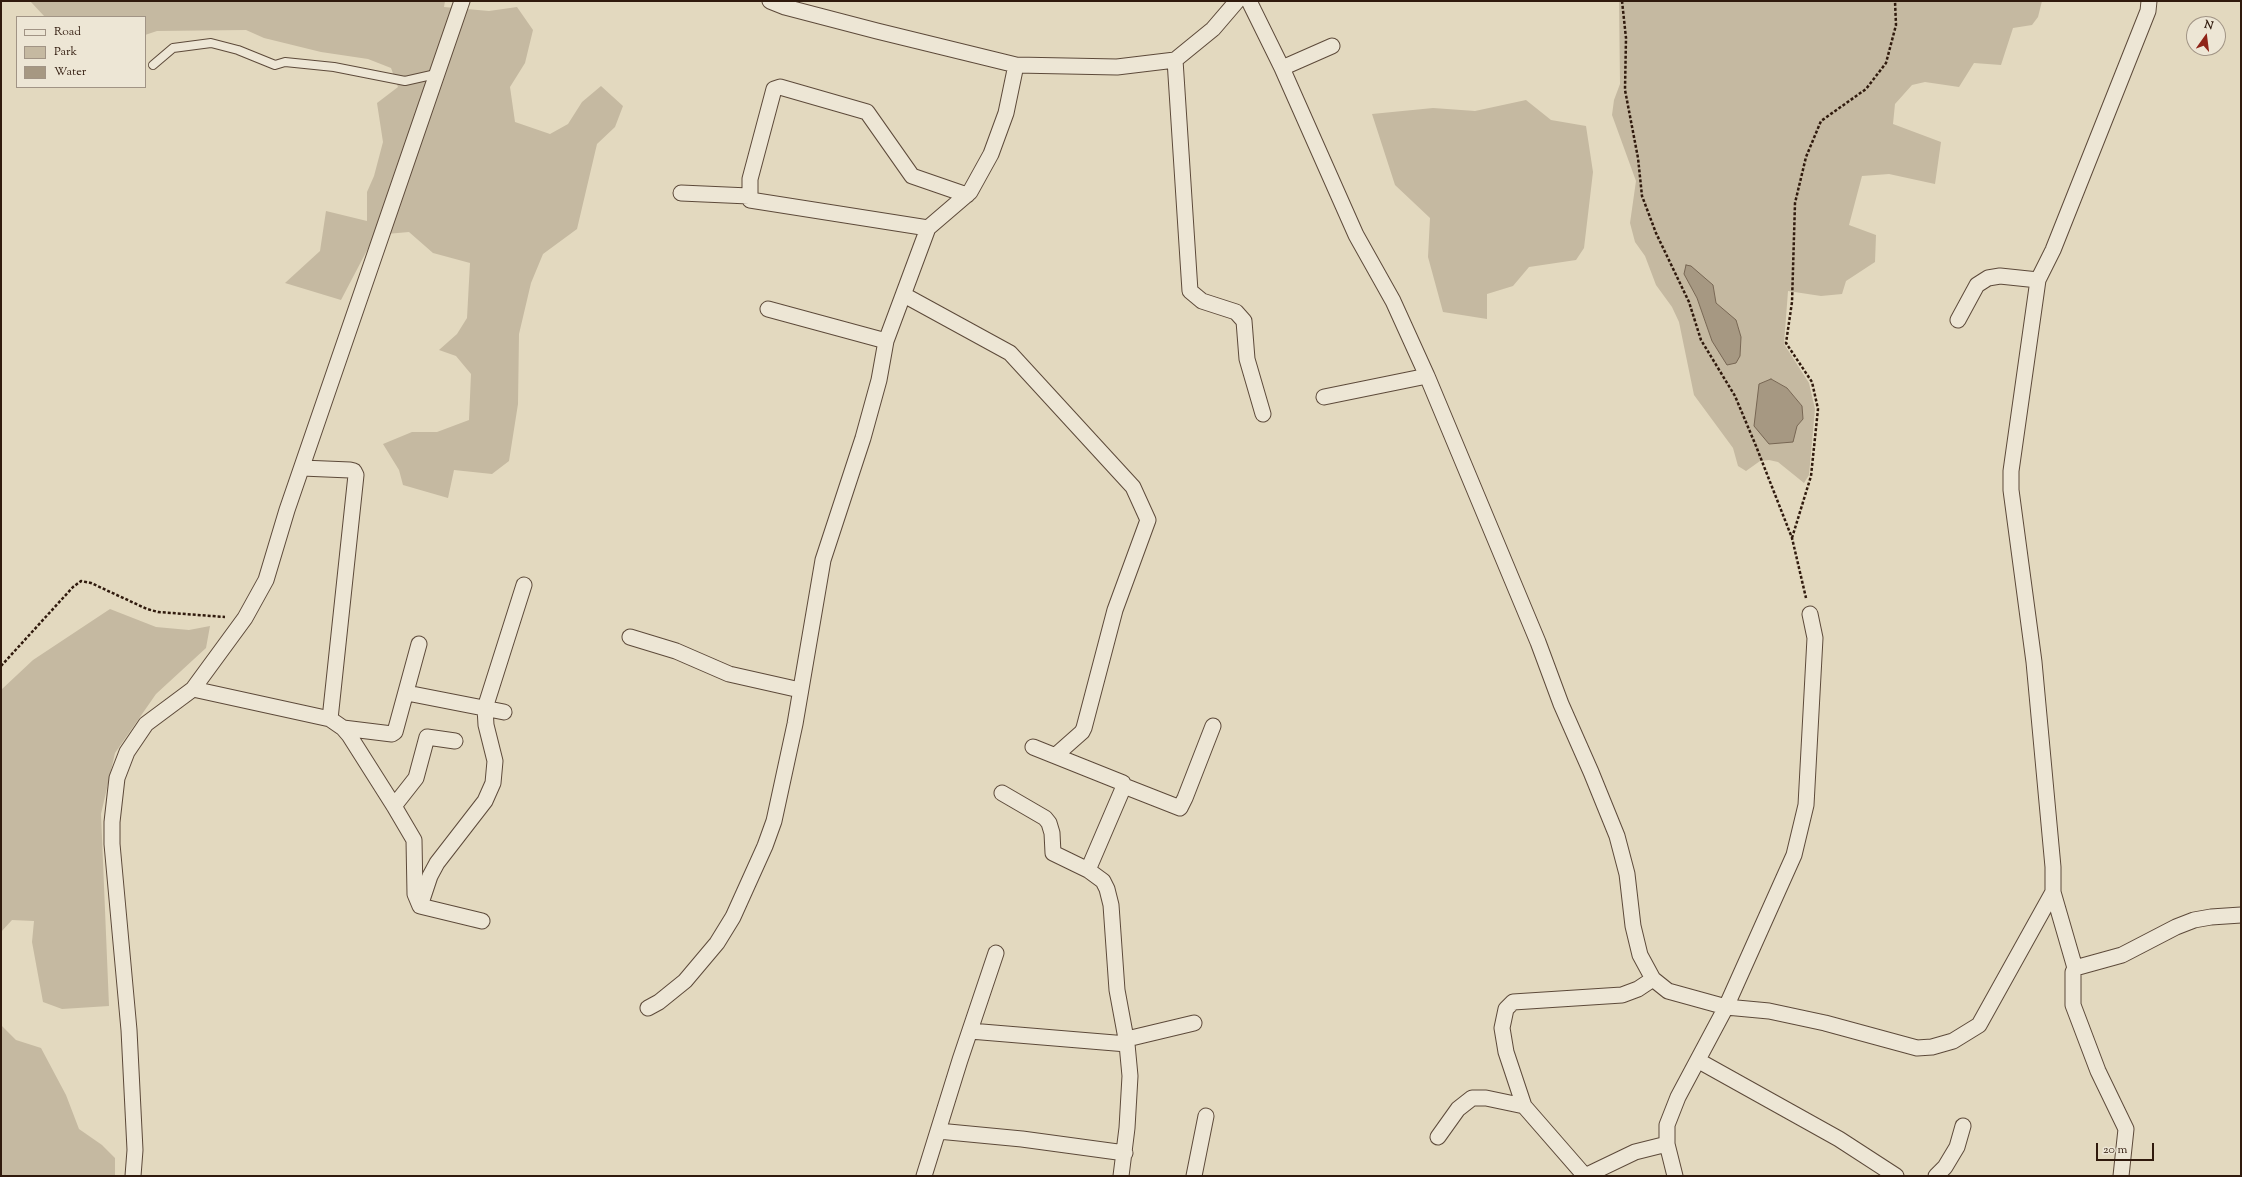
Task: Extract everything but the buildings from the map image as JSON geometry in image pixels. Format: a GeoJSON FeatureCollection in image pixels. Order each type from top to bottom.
{"type":"FeatureCollection","features":[{"type":"Feature","properties":{"kind":"street"},"geometry":{"type":"LineString","coordinates":[[133,1176],[135,1150],[129,1030],[112,844],[112,822],[117,778],[127,752],[146,724],[193,689],[245,618],[270,569],[302,468],[462,1]]}},
{"type":"Feature","properties":{"kind":"street"},"geometry":{"type":"LineString","coordinates":[[770,1],[785,7],[877,31],[1016,65],[1117,67],[1175,60],[1213,29],[1237,1]]}},
{"type":"Feature","properties":{"kind":"street"},"geometry":{"type":"LineString","coordinates":[[1249,1],[1282,68],[1356,234],[1393,301],[1426,376],[1617,836],[1626,874],[1633,926],[1640,955],[1653,979],[1668,990],[1726,1007],[1769,1011],[1825,1023],[1917,1048],[1932,1047],[1954,1041],[1979,1026],[2053,892]]}},
{"type":"Feature","properties":{"kind":"street"},"geometry":{"type":"LineString","coordinates":[[2121,1176],[2126,1129],[2098,1071],[2073,1005],[2073,972],[2075,968],[2053,892],[2054,868],[2034,662],[2011,490],[2011,471],[2038,280],[2056,243],[2148,11],[2150,1]]}},
{"type":"Feature","properties":{"kind":"street"},"geometry":{"type":"LineString","coordinates":[[1282,68],[1332,46]]}},
{"type":"Feature","properties":{"kind":"street"},"geometry":{"type":"LineString","coordinates":[[1175,60],[1190,291],[1202,301],[1236,312],[1244,321],[1247,358],[1263,414]]}},
{"type":"Feature","properties":{"kind":"street"},"geometry":{"type":"LineString","coordinates":[[648,1008],[659,1002],[685,981],[716,943],[736,910],[758,864],[774,822],[795,724],[823,560],[865,431],[879,380],[886,341],[928,228],[967,195],[998,139],[1006,113],[1016,65]]}},
{"type":"Feature","properties":{"kind":"street"},"geometry":{"type":"LineString","coordinates":[[928,228],[750,200],[750,179],[772,93],[777,87],[867,112],[912,176],[967,195]]}},
{"type":"Feature","properties":{"kind":"street"},"geometry":{"type":"LineString","coordinates":[[681,193],[749,196]]}},
{"type":"Feature","properties":{"kind":"street"},"geometry":{"type":"LineString","coordinates":[[1958,320],[1977,285],[1988,278],[2000,276],[2038,280]]}},
{"type":"Feature","properties":{"kind":"street"},"geometry":{"type":"LineString","coordinates":[[904,295],[1010,353],[1133,487],[1148,520],[1115,610],[1084,728],[1082,732],[1056,755]]}},
{"type":"Feature","properties":{"kind":"street"},"geometry":{"type":"LineString","coordinates":[[768,309],[886,341]]}},
{"type":"Feature","properties":{"kind":"street"},"geometry":{"type":"LineString","coordinates":[[1324,397],[1426,376]]}},
{"type":"Feature","properties":{"kind":"street"},"geometry":{"type":"LineString","coordinates":[[302,468],[350,470],[354,471],[356,475],[330,719]]}},
{"type":"Feature","properties":{"kind":"street"},"geometry":{"type":"LineString","coordinates":[[420,906],[430,876],[437,864],[485,801],[493,783],[495,761],[486,725],[485,708],[524,585]]}},
{"type":"Feature","properties":{"kind":"street"},"geometry":{"type":"LineString","coordinates":[[1675,1176],[1667,1144],[1667,1125],[1678,1097],[1699,1061],[1726,1007],[1794,855],[1806,805],[1815,638],[1810,614]]}},
{"type":"Feature","properties":{"kind":"street"},"geometry":{"type":"LineString","coordinates":[[630,637],[676,651],[729,674],[800,690]]}},
{"type":"Feature","properties":{"kind":"street"},"geometry":{"type":"LineString","coordinates":[[342,728],[392,734],[395,732],[407,693],[419,644]]}},
{"type":"Feature","properties":{"kind":"street"},"geometry":{"type":"LineString","coordinates":[[193,689],[330,719],[342,728],[349,735],[414,840],[415,894],[420,906]]}},
{"type":"Feature","properties":{"kind":"street"},"geometry":{"type":"LineString","coordinates":[[407,693],[504,712]]}},
{"type":"Feature","properties":{"kind":"street"},"geometry":{"type":"LineString","coordinates":[[1033,747],[1056,755],[1123,783],[1124,786],[1180,808],[1213,726]]}},
{"type":"Feature","properties":{"kind":"street"},"geometry":{"type":"LineString","coordinates":[[394,806],[416,778],[427,737],[455,741]]}},
{"type":"Feature","properties":{"kind":"street"},"geometry":{"type":"LineString","coordinates":[[1088,870],[1124,786]]}},
{"type":"Feature","properties":{"kind":"street"},"geometry":{"type":"LineString","coordinates":[[1002,794],[1045,818],[1049,823],[1052,833],[1053,853],[1088,870],[1102,881],[1107,889],[1111,906],[1117,990],[1127,1042],[1130,1076],[1125,1153],[1121,1176]]}},
{"type":"Feature","properties":{"kind":"street"},"geometry":{"type":"LineString","coordinates":[[420,906],[482,921]]}},
{"type":"Feature","properties":{"kind":"street"},"geometry":{"type":"LineString","coordinates":[[2075,968],[2122,954],[2176,927],[2194,920],[2241,915]]}},
{"type":"Feature","properties":{"kind":"street"},"geometry":{"type":"LineString","coordinates":[[924,1176],[996,953]]}},
{"type":"Feature","properties":{"kind":"street"},"geometry":{"type":"LineString","coordinates":[[1653,979],[1638,989],[1622,995],[1519,1001],[1509,1005],[1506,1009],[1502,1028],[1506,1052],[1524,1106],[1585,1176],[1635,1152],[1667,1144]]}},
{"type":"Feature","properties":{"kind":"street"},"geometry":{"type":"LineString","coordinates":[[970,1031],[1127,1042],[1194,1023]]}},
{"type":"Feature","properties":{"kind":"street"},"geometry":{"type":"LineString","coordinates":[[1699,1061],[1839,1139],[1896,1176]]}},
{"type":"Feature","properties":{"kind":"street"},"geometry":{"type":"LineString","coordinates":[[1438,1137],[1458,1109],[1472,1098],[1486,1098],[1524,1106]]}},
{"type":"Feature","properties":{"kind":"street"},"geometry":{"type":"LineString","coordinates":[[1194,1176],[1206,1116]]}},
{"type":"Feature","properties":{"kind":"street"},"geometry":{"type":"LineString","coordinates":[[1936,1176],[1945,1167],[1957,1147],[1963,1126]]}},
{"type":"Feature","properties":{"kind":"street"},"geometry":{"type":"LineString","coordinates":[[938,1131],[1022,1139],[1125,1153]]}},
{"type":"Feature","properties":{"kind":"street"},"geometry":{"type":"LineString","coordinates":[[135,1150],[144,1176]]}},
{"type":"Feature","properties":{"kind":"lane"},"geometry":{"type":"LineString","coordinates":[[153,65],[173,48],[211,43],[238,50],[274,65],[285,62],[334,67],[405,80],[436,74]]}},
{"type":"Feature","properties":{"kind":"path"},"geometry":{"type":"LineString","coordinates":[[1622,1],[1626,38],[1625,90],[1638,158],[1642,196],[1656,233],[1689,302],[1701,340],[1735,396],[1792,538],[1810,614]]}},
{"type":"Feature","properties":{"kind":"path"},"geometry":{"type":"LineString","coordinates":[[1792,538],[1811,476],[1818,409],[1812,382],[1786,343],[1792,302],[1795,203],[1806,157],[1821,121],[1866,89],[1886,63],[1896,25],[1895,1]]}},
{"type":"Feature","properties":{"kind":"path"},"geometry":{"type":"LineString","coordinates":[[1,666],[73,587],[81,581],[91,583],[147,609],[158,612],[245,618]]}},
{"type":"Feature","properties":{"kind":"green space"},"geometry":{"type":"Polygon","coordinates":[[[30,1],[445,1],[444,7],[489,11],[517,7],[533,30],[525,63],[510,87],[515,122],[550,134],[568,124],[582,102],[601,86],[623,106],[615,127],[597,144],[577,229],[543,254],[531,283],[519,334],[518,404],[509,461],[492,474],[454,470],[448,498],[403,485],[399,470],[383,444],[412,432],[437,432],[469,420],[471,374],[456,356],[439,350],[457,334],[467,318],[470,263],[433,253],[409,232],[375,235],[341,300],[285,283],[320,251],[326,211],[367,221],[367,192],[374,176],[383,142],[377,103],[398,87],[391,68],[368,59],[321,52],[264,38],[246,30],[157,31],[146,35],[146,16],[44,16],[30,1]]]}},
{"type":"Feature","properties":{"kind":"green space"},"geometry":{"type":"Polygon","coordinates":[[[1619,1],[2042,1],[2038,17],[2032,25],[2013,28],[2001,65],[1974,63],[1959,87],[1925,82],[1912,85],[1895,104],[1893,124],[1941,142],[1935,184],[1889,174],[1862,176],[1849,225],[1876,235],[1875,262],[1846,281],[1842,294],[1821,296],[1788,291],[1784,344],[1809,383],[1815,409],[1809,475],[1804,483],[1778,462],[1769,460],[1760,461],[1746,471],[1738,466],[1733,448],[1694,395],[1679,322],[1672,307],[1656,285],[1645,256],[1635,242],[1630,223],[1636,181],[1612,115],[1614,100],[1620,84],[1619,1]],[[1684,274],[1697,298],[1712,341],[1740,356],[1741,337],[1736,321],[1716,303],[1713,285],[1684,274]],[[1771,379],[1797,426],[1803,419],[1802,406],[1787,388],[1771,379]]]}},
{"type":"Feature","properties":{"kind":"green space"},"geometry":{"type":"Polygon","coordinates":[[[1526,100],[1551,120],[1586,126],[1593,172],[1584,248],[1576,260],[1529,267],[1513,286],[1487,294],[1487,319],[1443,312],[1428,257],[1430,218],[1395,185],[1372,114],[1433,108],[1475,111],[1526,100]]]}},
{"type":"Feature","properties":{"kind":"green space"},"geometry":{"type":"Polygon","coordinates":[[[110,609],[156,627],[189,630],[210,626],[206,648],[156,694],[115,753],[101,814],[109,1006],[62,1009],[43,1002],[32,942],[34,921],[12,920],[1,932],[1,690],[33,660],[110,609]]]}},
{"type":"Feature","properties":{"kind":"green space"},"geometry":{"type":"Polygon","coordinates":[[[1,1025],[16,1040],[41,1048],[66,1095],[79,1129],[102,1145],[115,1158],[115,1176],[1,1176],[1,1025]]]}},
{"type":"Feature","properties":{"kind":"water"},"geometry":{"type":"Polygon","coordinates":[[[1686,265],[1691,266],[1713,285],[1716,303],[1736,320],[1741,337],[1740,356],[1736,363],[1727,365],[1712,341],[1697,298],[1684,274],[1686,265]]]}},
{"type":"Feature","properties":{"kind":"water"},"geometry":{"type":"Polygon","coordinates":[[[1771,379],[1787,388],[1802,406],[1803,419],[1797,426],[1793,442],[1769,444],[1754,426],[1759,384],[1771,379]]]}}]}
